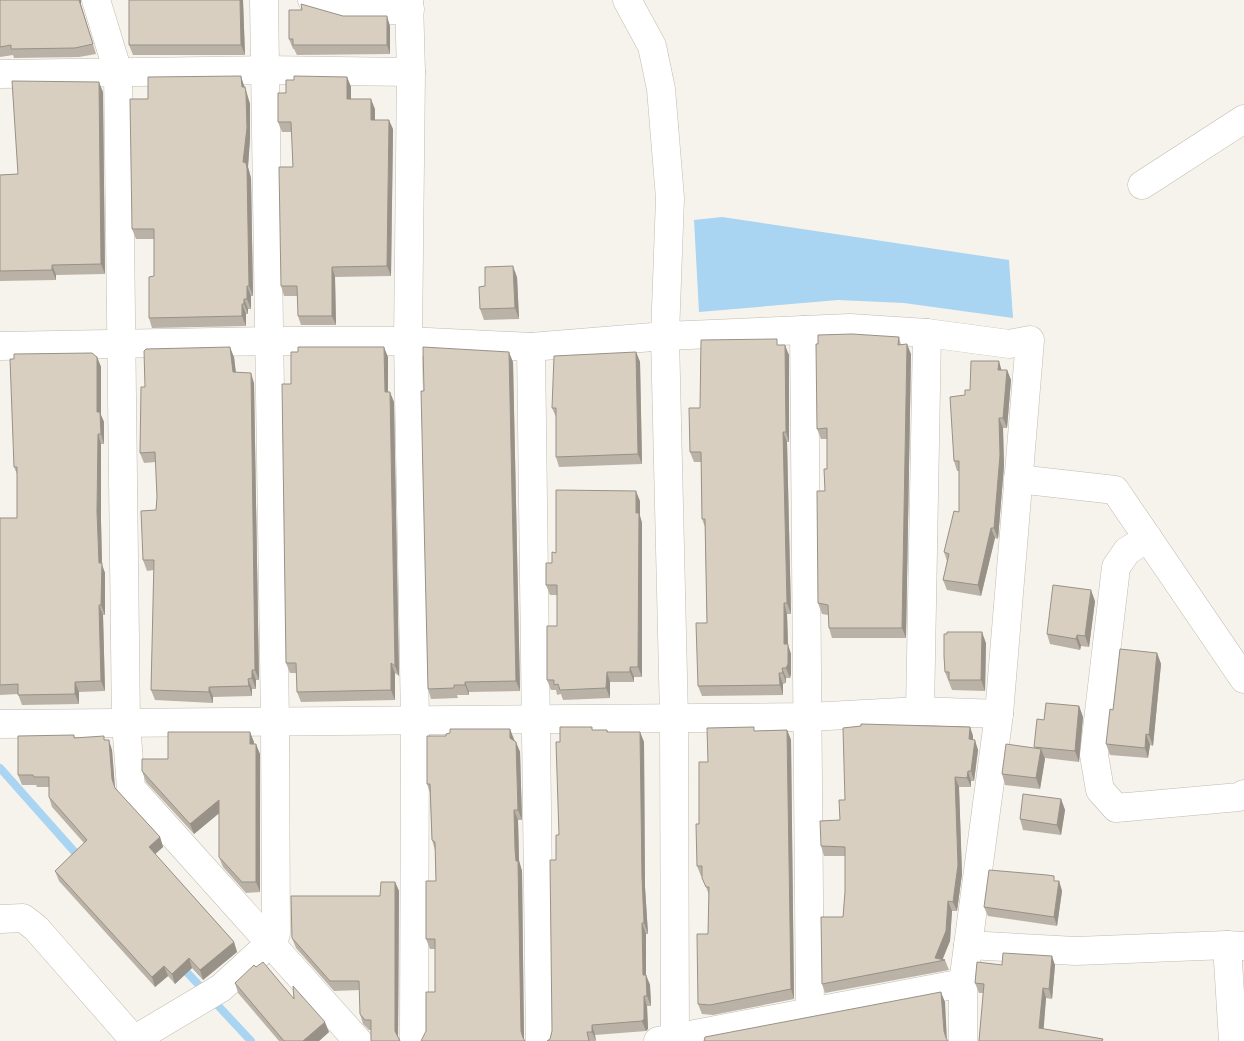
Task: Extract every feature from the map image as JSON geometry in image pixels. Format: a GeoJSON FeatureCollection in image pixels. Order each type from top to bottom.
{"type":"FeatureCollection","features":[{"type":"Feature","properties":{"kind":"street"},"geometry":{"type":"LineString","coordinates":[[96,0],[118,72],[126,723],[131,788],[358,1041]]}},
{"type":"Feature","properties":{"kind":"street"},"geometry":{"type":"LineString","coordinates":[[0,918],[23,918],[36,928],[133,1041],[209,996],[269,944],[276,934],[275,722],[264,0]]}},
{"type":"Feature","properties":{"kind":"street"},"geometry":{"type":"LineString","coordinates":[[312,0],[361,13],[409,5],[411,72],[408,341],[415,720],[414,1041]]}},
{"type":"Feature","properties":{"kind":"street"},"geometry":{"type":"LineString","coordinates":[[627,0],[652,46],[661,89],[670,198],[665,336],[674,718],[669,1040],[810,1011],[963,984]]}},
{"type":"Feature","properties":{"kind":"street"},"geometry":{"type":"LineString","coordinates":[[0,74],[265,70],[411,72]]}},
{"type":"Feature","properties":{"kind":"street"},"geometry":{"type":"LineString","coordinates":[[1142,185],[1244,119]]}},
{"type":"Feature","properties":{"kind":"street"},"geometry":{"type":"LineString","coordinates":[[0,346],[269,341],[408,341],[531,347],[665,336],[850,328],[927,333],[1010,344],[1030,340],[999,714],[963,984],[963,1041]]}},
{"type":"Feature","properties":{"kind":"street"},"geometry":{"type":"LineString","coordinates":[[804,330],[809,717],[810,1011]]}},
{"type":"Feature","properties":{"kind":"street"},"geometry":{"type":"LineString","coordinates":[[920,711],[927,333]]}},
{"type":"Feature","properties":{"kind":"street"},"geometry":{"type":"LineString","coordinates":[[531,347],[540,1041]]}},
{"type":"Feature","properties":{"kind":"street"},"geometry":{"type":"LineString","coordinates":[[1018,479],[1115,490],[1244,679]]}},
{"type":"Feature","properties":{"kind":"street"},"geometry":{"type":"LineString","coordinates":[[1148,538],[1127,551],[1116,567],[1094,755],[1100,790],[1116,808],[1239,798],[1244,794]]}},
{"type":"Feature","properties":{"kind":"street"},"geometry":{"type":"LineString","coordinates":[[0,724],[809,717],[920,711],[999,714]]}},
{"type":"Feature","properties":{"kind":"street"},"geometry":{"type":"LineString","coordinates":[[968,945],[1076,951],[1236,945],[1233,1041]]}},
{"type":"Feature","properties":{"kind":"water"},"geometry":{"type":"Polygon","coordinates":[[[722,217],[1009,260],[1013,318],[904,303],[838,300],[699,312],[694,220],[722,217]]]}},
{"type":"Feature","properties":{"kind":"building"},"geometry":{"type":"Polygon","coordinates":[[[0,0],[79,0],[93,44],[75,48],[11,49],[11,45],[0,47],[0,0]]]}},
{"type":"Feature","properties":{"kind":"building"},"geometry":{"type":"Polygon","coordinates":[[[129,0],[240,0],[241,45],[129,45],[129,0]]]}},
{"type":"Feature","properties":{"kind":"building"},"geometry":{"type":"Polygon","coordinates":[[[301,4],[343,16],[387,16],[387,45],[293,45],[293,39],[289,39],[289,10],[302,10],[301,4]]]}},
{"type":"Feature","properties":{"kind":"building"},"geometry":{"type":"Polygon","coordinates":[[[241,76],[242,87],[245,87],[246,94],[247,128],[243,162],[246,163],[247,168],[249,286],[247,286],[247,299],[244,299],[244,304],[242,304],[242,316],[149,318],[149,277],[154,276],[154,229],[132,229],[130,99],[148,99],[148,77],[241,76]]]}},
{"type":"Feature","properties":{"kind":"building"},"geometry":{"type":"Polygon","coordinates":[[[294,76],[347,77],[347,99],[371,99],[371,120],[389,120],[387,266],[332,267],[332,316],[298,316],[297,286],[281,286],[279,167],[293,167],[291,122],[278,122],[278,93],[286,93],[286,80],[294,80],[294,76]]]}},
{"type":"Feature","properties":{"kind":"building"},"geometry":{"type":"Polygon","coordinates":[[[12,81],[99,82],[101,264],[52,265],[52,270],[0,271],[0,175],[18,174],[12,81]]]}},
{"type":"Feature","properties":{"kind":"building"},"geometry":{"type":"Polygon","coordinates":[[[513,266],[515,308],[480,309],[479,287],[485,286],[485,267],[513,266]]]}},
{"type":"Feature","properties":{"kind":"building"},"geometry":{"type":"Polygon","coordinates":[[[852,334],[899,337],[898,345],[907,344],[902,628],[829,628],[828,605],[818,603],[817,491],[825,491],[824,469],[827,469],[827,428],[817,429],[816,344],[818,344],[818,335],[852,334]]]}},
{"type":"Feature","properties":{"kind":"building"},"geometry":{"type":"Polygon","coordinates":[[[777,339],[777,345],[785,345],[786,432],[783,432],[787,603],[784,603],[784,644],[788,644],[788,664],[786,668],[782,668],[783,673],[779,673],[780,685],[698,686],[696,623],[707,623],[705,519],[702,519],[701,452],[690,452],[689,408],[700,408],[701,340],[777,339]]]}},
{"type":"Feature","properties":{"kind":"building"},"geometry":{"type":"Polygon","coordinates":[[[230,347],[233,372],[251,373],[255,670],[252,670],[252,678],[248,679],[249,686],[209,687],[209,692],[151,690],[154,560],[143,560],[141,511],[156,510],[157,497],[155,452],[140,453],[141,387],[145,387],[144,351],[146,349],[230,347]]]}},
{"type":"Feature","properties":{"kind":"building"},"geometry":{"type":"Polygon","coordinates":[[[298,347],[384,347],[385,392],[390,392],[395,666],[391,663],[391,690],[297,692],[296,663],[286,663],[282,384],[291,384],[291,352],[298,352],[298,347]]]}},
{"type":"Feature","properties":{"kind":"building"},"geometry":{"type":"Polygon","coordinates":[[[423,347],[509,352],[516,681],[465,682],[465,685],[454,685],[454,688],[428,689],[421,391],[424,391],[423,347]]]}},
{"type":"Feature","properties":{"kind":"building"},"geometry":{"type":"Polygon","coordinates":[[[636,352],[638,454],[556,457],[556,408],[552,408],[554,356],[636,352]]]}},
{"type":"Feature","properties":{"kind":"building"},"geometry":{"type":"Polygon","coordinates":[[[92,353],[97,357],[97,412],[100,412],[101,434],[98,434],[97,512],[99,563],[102,563],[101,605],[99,605],[101,681],[75,682],[75,694],[18,695],[18,684],[0,685],[0,518],[17,518],[17,467],[14,467],[10,359],[14,359],[14,354],[92,353]]]}},
{"type":"Feature","properties":{"kind":"building"},"geometry":{"type":"Polygon","coordinates":[[[971,361],[999,361],[998,370],[1007,370],[1003,418],[999,418],[1000,455],[994,528],[991,528],[978,585],[943,580],[949,554],[944,552],[954,511],[959,512],[959,461],[954,461],[950,397],[965,395],[965,390],[970,390],[971,361]]]}},
{"type":"Feature","properties":{"kind":"building"},"geometry":{"type":"Polygon","coordinates":[[[556,490],[636,491],[636,513],[639,513],[638,667],[630,667],[630,672],[607,672],[606,688],[560,690],[558,684],[554,685],[554,680],[547,680],[547,626],[557,626],[557,585],[546,585],[546,563],[552,563],[552,552],[556,553],[556,490]]]}},
{"type":"Feature","properties":{"kind":"building"},"geometry":{"type":"Polygon","coordinates":[[[1053,585],[1091,590],[1085,636],[1077,635],[1076,639],[1047,634],[1053,585]]]}},
{"type":"Feature","properties":{"kind":"building"},"geometry":{"type":"Polygon","coordinates":[[[947,632],[982,632],[981,680],[949,680],[949,672],[945,672],[944,656],[944,634],[947,634],[947,632]]]}},
{"type":"Feature","properties":{"kind":"building"},"geometry":{"type":"Polygon","coordinates":[[[1120,649],[1157,653],[1149,735],[1146,734],[1145,748],[1106,744],[1110,709],[1113,710],[1120,649]]]}},
{"type":"Feature","properties":{"kind":"building"},"geometry":{"type":"Polygon","coordinates":[[[1046,703],[1079,706],[1075,751],[1034,747],[1037,719],[1044,720],[1046,703]]]}},
{"type":"Feature","properties":{"kind":"building"},"geometry":{"type":"Polygon","coordinates":[[[861,724],[970,727],[969,739],[975,740],[971,771],[968,771],[967,778],[955,777],[958,865],[953,902],[948,901],[946,931],[935,958],[945,960],[822,984],[821,917],[843,917],[845,847],[821,846],[820,821],[840,820],[839,800],[845,800],[843,728],[861,726],[861,724]]]}},
{"type":"Feature","properties":{"kind":"building"},"geometry":{"type":"Polygon","coordinates":[[[560,727],[592,727],[592,730],[607,730],[607,732],[640,732],[644,923],[642,923],[643,975],[646,975],[647,996],[644,996],[644,1019],[642,1021],[592,1025],[592,1032],[587,1032],[589,1041],[547,1041],[550,1039],[552,1031],[550,860],[556,860],[556,835],[559,835],[556,742],[560,742],[560,727]]]}},
{"type":"Feature","properties":{"kind":"building"},"geometry":{"type":"Polygon","coordinates":[[[754,727],[754,731],[787,730],[791,989],[710,1005],[698,1004],[697,934],[708,934],[709,887],[706,887],[702,878],[702,866],[697,866],[696,824],[699,824],[699,762],[708,762],[707,728],[754,727]]]}},
{"type":"Feature","properties":{"kind":"building"},"geometry":{"type":"Polygon","coordinates":[[[450,729],[510,729],[510,738],[516,742],[518,810],[514,810],[515,849],[516,861],[518,861],[521,1031],[525,1041],[421,1041],[426,1031],[426,992],[435,992],[435,939],[426,939],[426,881],[436,881],[430,784],[427,784],[427,736],[446,736],[446,734],[450,733],[450,729]]]}},
{"type":"Feature","properties":{"kind":"building"},"geometry":{"type":"Polygon","coordinates":[[[168,732],[250,732],[250,744],[256,744],[256,882],[242,882],[219,857],[219,800],[190,824],[142,771],[142,759],[168,759],[168,732]]]}},
{"type":"Feature","properties":{"kind":"building"},"geometry":{"type":"Polygon","coordinates":[[[74,735],[74,738],[104,736],[104,740],[109,740],[112,779],[115,788],[160,837],[149,847],[234,942],[200,970],[189,958],[172,974],[164,966],[152,977],[55,871],[87,840],[49,797],[49,777],[18,775],[18,736],[74,735]]]}},
{"type":"Feature","properties":{"kind":"building"},"geometry":{"type":"Polygon","coordinates":[[[1006,744],[1041,749],[1036,778],[1002,774],[1006,744]]]}},
{"type":"Feature","properties":{"kind":"building"},"geometry":{"type":"Polygon","coordinates":[[[1023,794],[1061,799],[1057,825],[1020,819],[1023,794]]]}},
{"type":"Feature","properties":{"kind":"building"},"geometry":{"type":"Polygon","coordinates":[[[989,870],[1054,876],[1054,881],[1059,881],[1054,917],[984,907],[989,870]]]}},
{"type":"Feature","properties":{"kind":"building"},"geometry":{"type":"Polygon","coordinates":[[[381,882],[395,882],[395,1031],[400,1041],[371,1041],[371,1020],[365,1020],[360,1014],[359,981],[330,981],[292,938],[291,896],[380,896],[381,882]]]}},
{"type":"Feature","properties":{"kind":"building"},"geometry":{"type":"Polygon","coordinates":[[[1003,953],[1052,956],[1049,989],[1043,988],[1039,1028],[1103,1039],[1102,1041],[979,1041],[984,984],[975,983],[977,962],[1002,965],[1003,953]]]}},
{"type":"Feature","properties":{"kind":"building"},"geometry":{"type":"Polygon","coordinates":[[[263,962],[294,999],[293,986],[325,1022],[303,1041],[284,1041],[235,983],[254,965],[256,967],[263,962]]]}},
{"type":"Feature","properties":{"kind":"building"},"geometry":{"type":"Polygon","coordinates":[[[941,992],[944,1031],[948,1041],[704,1041],[705,1037],[941,992]]]}},
{"type":"Feature","properties":{"kind":"waterway"},"geometry":{"type":"LineString","coordinates":[[0,768],[80,858]]}},
{"type":"Feature","properties":{"kind":"waterway"},"geometry":{"type":"LineString","coordinates":[[182,967],[251,1041]]}}]}
